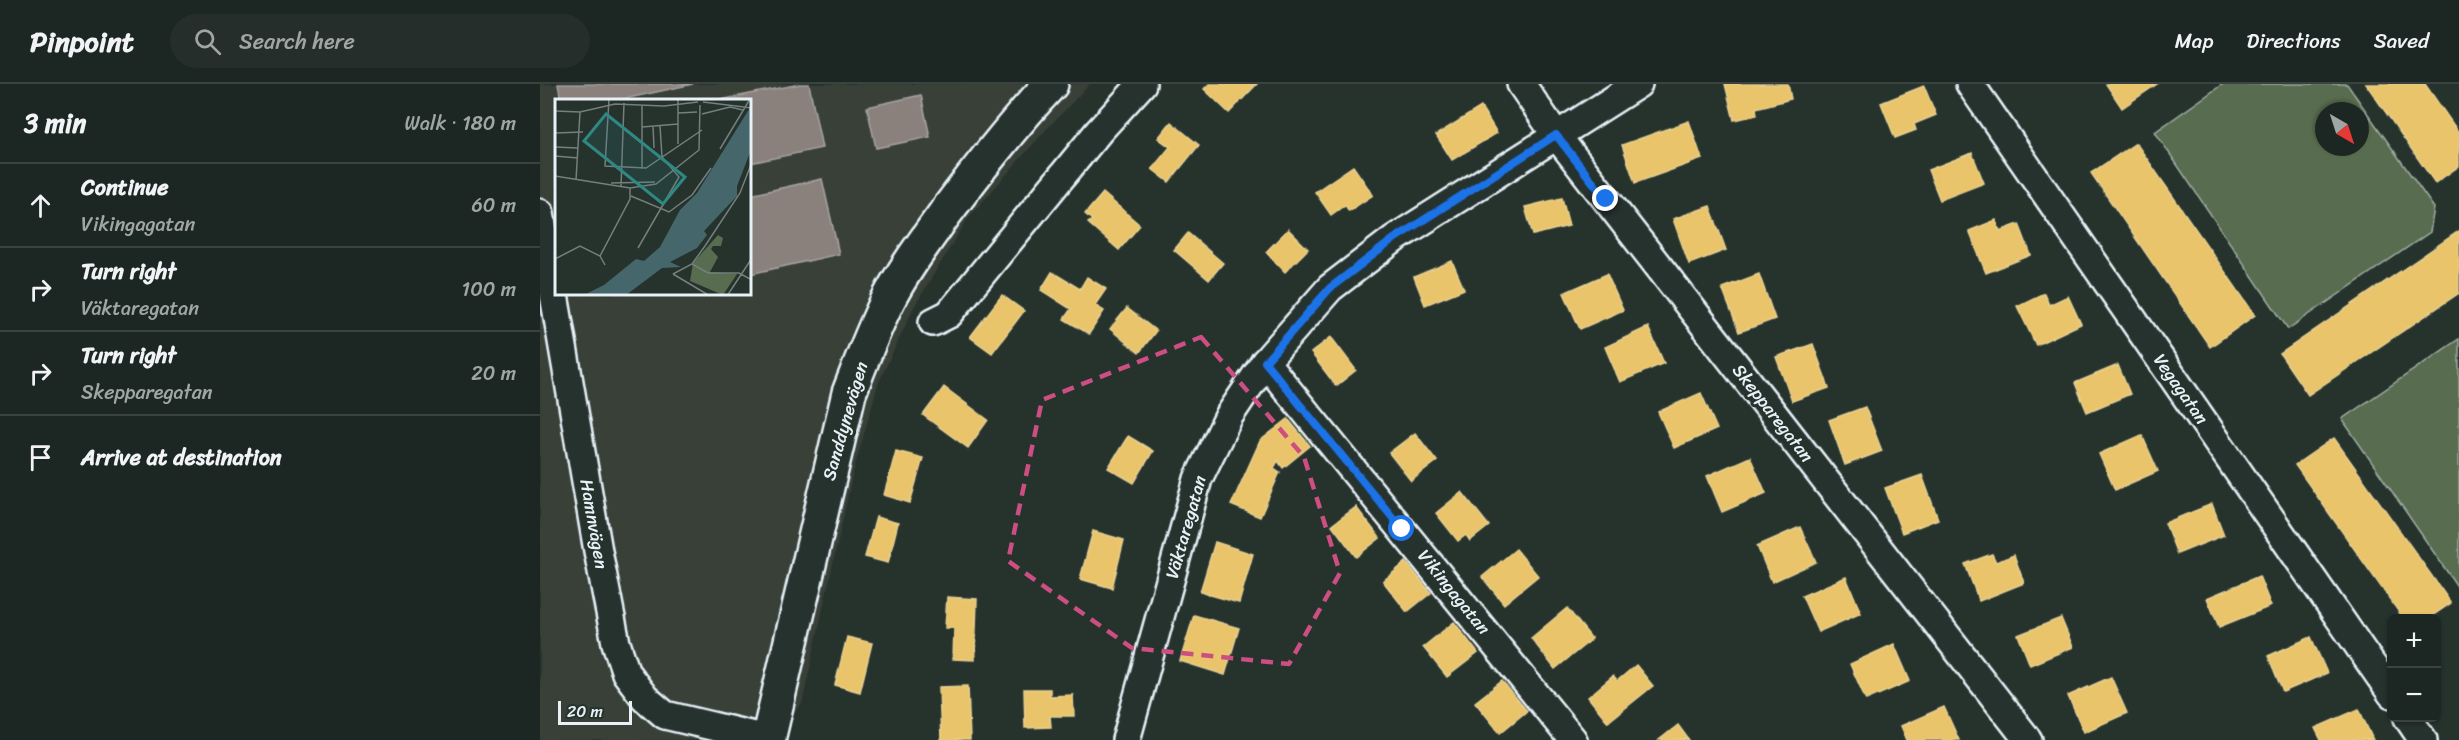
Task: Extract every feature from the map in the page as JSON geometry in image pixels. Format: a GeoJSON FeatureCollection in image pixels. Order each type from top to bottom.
{"type":"FeatureCollection","features":[{"type":"Feature","properties":{"kind":"street","name":"Sanddynevägen"},"geometry":{"type":"LineString","coordinates":[[769,740],[849,393],[867,345],[889,298],[922,244],[965,186],[1051,84]]}},
{"type":"Feature","properties":{"kind":"street"},"geometry":{"type":"LineString","coordinates":[[933,322],[949,314],[1099,131],[1142,84]]}},
{"type":"Feature","properties":{"kind":"street","name":"Skepparegatan"},"geometry":{"type":"LineString","coordinates":[[1521,84],[1556,135],[2028,740]]}},
{"type":"Feature","properties":{"kind":"street","name":"Väktaregatan"},"geometry":{"type":"LineString","coordinates":[[1126,740],[1198,479],[1229,416],[1265,362],[1330,288],[1394,239],[1638,84]]}},
{"type":"Feature","properties":{"kind":"street","name":"Vegagatan"},"geometry":{"type":"LineString","coordinates":[[1970,84],[2387,688]]}},
{"type":"Feature","properties":{"kind":"street","name":"Hamnvägen"},"geometry":{"type":"LineString","coordinates":[[540,213],[609,609],[616,644],[626,673],[645,698],[665,715],[769,740]]}},
{"type":"Feature","properties":{"kind":"street","name":"Vikingagatan"},"geometry":{"type":"LineString","coordinates":[[1265,362],[1573,740]]}},
{"type":"Feature","properties":{"kind":"street"},"geometry":{"type":"LineString","coordinates":[[2411,722],[2423,740]]}},
{"type":"Feature","properties":{"kind":"highlighted area"},"geometry":{"type":"Polygon","coordinates":[[[1201,337],[1304,457],[1340,573],[1289,664],[1132,648],[1008,561],[1042,400],[1201,337]]]}},
{"type":"Feature","properties":{"kind":"shaded area"},"geometry":{"type":"Polygon","coordinates":[[[540,84],[1090,84],[968,218],[914,307],[878,384],[853,473],[802,704],[768,740],[540,740],[540,84]]]}},
{"type":"Feature","properties":{"kind":"green space"},"geometry":{"type":"Polygon","coordinates":[[[2223,84],[2347,84],[2360,102],[2315,102],[2315,156],[2369,156],[2369,115],[2434,208],[2430,232],[2288,329],[2155,132],[2223,84]]]}},
{"type":"Feature","properties":{"kind":"green space"},"geometry":{"type":"Polygon","coordinates":[[[2459,339],[2459,589],[2342,419],[2459,339]]]}},
{"type":"Feature","properties":{"kind":"building: Homes"},"geometry":{"type":"Polygon","coordinates":[[[1209,84],[1257,84],[1229,113],[1204,89],[1209,84]]]}},
{"type":"Feature","properties":{"kind":"building: Homes"},"geometry":{"type":"Polygon","coordinates":[[[1725,84],[1788,84],[1791,99],[1756,108],[1757,115],[1734,120],[1725,84]]]}},
{"type":"Feature","properties":{"kind":"building: Homes"},"geometry":{"type":"Polygon","coordinates":[[[2106,84],[2157,84],[2122,108],[2106,84]]]}},
{"type":"Feature","properties":{"kind":"building: Homes"},"geometry":{"type":"Polygon","coordinates":[[[2366,84],[2425,84],[2459,133],[2459,166],[2435,183],[2366,84]]]}},
{"type":"Feature","properties":{"kind":"building: Homes"},"geometry":{"type":"Polygon","coordinates":[[[1924,86],[1936,115],[1914,124],[1916,130],[1895,138],[1881,103],[1924,86]]]}},
{"type":"Feature","properties":{"kind":"building: Homes"},"geometry":{"type":"Polygon","coordinates":[[[1481,107],[1497,133],[1452,160],[1436,135],[1481,107]]]}},
{"type":"Feature","properties":{"kind":"building: Homes"},"geometry":{"type":"Polygon","coordinates":[[[1689,121],[1702,159],[1635,183],[1622,145],[1689,121]]]}},
{"type":"Feature","properties":{"kind":"building: Homes"},"geometry":{"type":"Polygon","coordinates":[[[1171,122],[1199,145],[1169,182],[1152,169],[1170,147],[1158,138],[1171,122]]]}},
{"type":"Feature","properties":{"kind":"building: Homes"},"geometry":{"type":"Polygon","coordinates":[[[2136,143],[2255,315],[2210,347],[2091,173],[2136,143]]]}},
{"type":"Feature","properties":{"kind":"building: Homes"},"geometry":{"type":"Polygon","coordinates":[[[1972,153],[1984,183],[1940,200],[1928,170],[1972,153]]]}},
{"type":"Feature","properties":{"kind":"building: Homes"},"geometry":{"type":"Polygon","coordinates":[[[1353,166],[1373,195],[1349,211],[1345,205],[1331,215],[1315,192],[1353,166]]]}},
{"type":"Feature","properties":{"kind":"building: Homes"},"geometry":{"type":"Polygon","coordinates":[[[1103,193],[1140,225],[1119,250],[1088,223],[1092,220],[1085,214],[1103,193]]]}},
{"type":"Feature","properties":{"kind":"building: Homes"},"geometry":{"type":"Polygon","coordinates":[[[1562,198],[1569,226],[1533,235],[1525,207],[1562,198]]]}},
{"type":"Feature","properties":{"kind":"building: Homes"},"geometry":{"type":"Polygon","coordinates":[[[1710,206],[1726,250],[1689,264],[1673,219],[1710,206]]]}},
{"type":"Feature","properties":{"kind":"building: Homes"},"geometry":{"type":"Polygon","coordinates":[[[1996,220],[2000,231],[2019,224],[2031,255],[1986,273],[1969,231],[1996,220]]]}},
{"type":"Feature","properties":{"kind":"building: Homes"},"geometry":{"type":"Polygon","coordinates":[[[1288,229],[1308,249],[1285,272],[1266,252],[1288,229]]]}},
{"type":"Feature","properties":{"kind":"building: Homes"},"geometry":{"type":"Polygon","coordinates":[[[2459,231],[2459,293],[2308,395],[2280,354],[2459,231]]]}},
{"type":"Feature","properties":{"kind":"building: Homes"},"geometry":{"type":"Polygon","coordinates":[[[1188,233],[1223,263],[1209,280],[1174,250],[1188,233]]]}},
{"type":"Feature","properties":{"kind":"building: Homes"},"geometry":{"type":"Polygon","coordinates":[[[1452,261],[1464,289],[1425,305],[1414,277],[1452,261]]]}},
{"type":"Feature","properties":{"kind":"building: Homes"},"geometry":{"type":"Polygon","coordinates":[[[1052,272],[1080,289],[1087,277],[1106,289],[1095,305],[1104,311],[1089,334],[1064,319],[1071,309],[1041,290],[1052,272]]]}},
{"type":"Feature","properties":{"kind":"building: Homes"},"geometry":{"type":"Polygon","coordinates":[[[1607,274],[1623,310],[1580,329],[1564,293],[1607,274]]]}},
{"type":"Feature","properties":{"kind":"building: Homes"},"geometry":{"type":"Polygon","coordinates":[[[1759,274],[1775,319],[1739,332],[1722,288],[1759,274]]]}},
{"type":"Feature","properties":{"kind":"building: Homes"},"geometry":{"type":"Polygon","coordinates":[[[2044,293],[2049,305],[2068,296],[2081,324],[2036,345],[2017,306],[2044,293]]]}},
{"type":"Feature","properties":{"kind":"building: Homes"},"geometry":{"type":"Polygon","coordinates":[[[1002,295],[1024,311],[992,353],[970,337],[1002,295]]]}},
{"type":"Feature","properties":{"kind":"building: Homes"},"geometry":{"type":"Polygon","coordinates":[[[1127,308],[1156,331],[1139,353],[1110,329],[1127,308]]]}},
{"type":"Feature","properties":{"kind":"building: Homes"},"geometry":{"type":"Polygon","coordinates":[[[1648,327],[1664,363],[1620,382],[1605,347],[1648,327]]]}},
{"type":"Feature","properties":{"kind":"building: Homes"},"geometry":{"type":"Polygon","coordinates":[[[1331,337],[1356,370],[1336,386],[1311,353],[1331,337]]]}},
{"type":"Feature","properties":{"kind":"building: Homes"},"geometry":{"type":"Polygon","coordinates":[[[1813,344],[1829,388],[1792,401],[1776,357],[1813,344]]]}},
{"type":"Feature","properties":{"kind":"building: Homes"},"geometry":{"type":"Polygon","coordinates":[[[2118,365],[2130,394],[2087,412],[2075,383],[2118,365]]]}},
{"type":"Feature","properties":{"kind":"building: Homes"},"geometry":{"type":"Polygon","coordinates":[[[944,387],[988,420],[968,448],[923,415],[944,387]]]}},
{"type":"Feature","properties":{"kind":"building: Homes"},"geometry":{"type":"Polygon","coordinates":[[[1701,393],[1717,429],[1674,448],[1658,412],[1701,393]]]}},
{"type":"Feature","properties":{"kind":"building: Homes"},"geometry":{"type":"Polygon","coordinates":[[[1865,407],[1882,451],[1845,465],[1829,420],[1865,407]]]}},
{"type":"Feature","properties":{"kind":"building: Homes"},"geometry":{"type":"Polygon","coordinates":[[[1288,419],[1310,446],[1283,468],[1278,461],[1274,468],[1280,472],[1260,517],[1231,505],[1260,441],[1288,419]]]}},
{"type":"Feature","properties":{"kind":"building: Homes"},"geometry":{"type":"Polygon","coordinates":[[[1415,433],[1437,461],[1411,481],[1389,453],[1415,433]]]}},
{"type":"Feature","properties":{"kind":"building: Homes"},"geometry":{"type":"Polygon","coordinates":[[[2142,435],[2158,471],[2115,490],[2099,454],[2142,435]]]}},
{"type":"Feature","properties":{"kind":"building: Homes"},"geometry":{"type":"Polygon","coordinates":[[[1128,436],[1153,451],[1134,483],[1108,468],[1128,436]]]}},
{"type":"Feature","properties":{"kind":"building: Homes"},"geometry":{"type":"Polygon","coordinates":[[[2334,438],[2451,603],[2435,614],[2400,614],[2295,465],[2334,438]]]}},
{"type":"Feature","properties":{"kind":"building: Homes"},"geometry":{"type":"Polygon","coordinates":[[[896,451],[923,458],[910,503],[884,495],[896,451]]]}},
{"type":"Feature","properties":{"kind":"building: Homes"},"geometry":{"type":"Polygon","coordinates":[[[1750,457],[1766,493],[1722,512],[1707,476],[1750,457]]]}},
{"type":"Feature","properties":{"kind":"building: Homes"},"geometry":{"type":"Polygon","coordinates":[[[1922,475],[1938,519],[1902,533],[1885,488],[1922,475]]]}},
{"type":"Feature","properties":{"kind":"building: Homes"},"geometry":{"type":"Polygon","coordinates":[[[1462,492],[1489,526],[1470,541],[1466,535],[1458,541],[1436,513],[1462,492]]]}},
{"type":"Feature","properties":{"kind":"building: Homes"},"geometry":{"type":"Polygon","coordinates":[[[2212,504],[2224,535],[2177,554],[2165,523],[2212,504]]]}},
{"type":"Feature","properties":{"kind":"building: Homes"},"geometry":{"type":"Polygon","coordinates":[[[1356,507],[1380,538],[1356,557],[1332,525],[1356,507]]]}},
{"type":"Feature","properties":{"kind":"building: Homes"},"geometry":{"type":"Polygon","coordinates":[[[876,517],[898,523],[888,563],[865,557],[876,517]]]}},
{"type":"Feature","properties":{"kind":"building: Homes"},"geometry":{"type":"Polygon","coordinates":[[[1800,527],[1816,562],[1772,582],[1757,546],[1800,527]]]}},
{"type":"Feature","properties":{"kind":"building: Homes"},"geometry":{"type":"Polygon","coordinates":[[[1093,531],[1124,540],[1112,588],[1080,579],[1093,531]]]}},
{"type":"Feature","properties":{"kind":"building: Homes"},"geometry":{"type":"Polygon","coordinates":[[[1215,542],[1253,554],[1239,603],[1200,592],[1215,542]]]}},
{"type":"Feature","properties":{"kind":"building: Homes"},"geometry":{"type":"Polygon","coordinates":[[[1516,549],[1538,576],[1504,604],[1482,577],[1516,549]]]}},
{"type":"Feature","properties":{"kind":"building: Homes"},"geometry":{"type":"Polygon","coordinates":[[[1992,554],[1996,562],[2014,555],[2024,583],[1979,601],[1965,564],[1992,554]]]}},
{"type":"Feature","properties":{"kind":"building: Homes"},"geometry":{"type":"Polygon","coordinates":[[[1406,562],[1431,593],[1407,612],[1383,581],[1406,562]]]}},
{"type":"Feature","properties":{"kind":"building: Homes"},"geometry":{"type":"Polygon","coordinates":[[[2259,576],[2271,606],[2219,627],[2207,598],[2259,576]]]}},
{"type":"Feature","properties":{"kind":"building: Homes"},"geometry":{"type":"Polygon","coordinates":[[[1846,577],[1861,613],[1818,632],[1802,596],[1846,577]]]}},
{"type":"Feature","properties":{"kind":"building: Homes"},"geometry":{"type":"Polygon","coordinates":[[[947,597],[977,599],[975,660],[953,659],[954,628],[945,628],[947,597]]]}},
{"type":"Feature","properties":{"kind":"building: Homes"},"geometry":{"type":"Polygon","coordinates":[[[1567,608],[1592,639],[1555,669],[1531,638],[1567,608]]]}},
{"type":"Feature","properties":{"kind":"building: Homes"},"geometry":{"type":"Polygon","coordinates":[[[1194,615],[1239,628],[1225,675],[1180,661],[1194,615]]]}},
{"type":"Feature","properties":{"kind":"building: Homes"},"geometry":{"type":"Polygon","coordinates":[[[2061,618],[2073,647],[2030,665],[2018,635],[2061,618]]]}},
{"type":"Feature","properties":{"kind":"building: Homes"},"geometry":{"type":"Polygon","coordinates":[[[1454,622],[1478,653],[1447,677],[1423,647],[1454,622]]]}},
{"type":"Feature","properties":{"kind":"building: Homes"},"geometry":{"type":"Polygon","coordinates":[[[847,637],[872,643],[860,692],[835,685],[847,637]]]}},
{"type":"Feature","properties":{"kind":"building: Homes"},"geometry":{"type":"Polygon","coordinates":[[[2311,637],[2327,673],[2283,692],[2268,656],[2311,637]]]}},
{"type":"Feature","properties":{"kind":"building: Homes"},"geometry":{"type":"Polygon","coordinates":[[[1894,644],[1910,681],[1866,700],[1850,664],[1894,644]]]}},
{"type":"Feature","properties":{"kind":"building: Homes"},"geometry":{"type":"Polygon","coordinates":[[[1636,665],[1653,686],[1608,722],[1588,697],[1613,676],[1617,681],[1636,665]]]}},
{"type":"Feature","properties":{"kind":"building: Homes"},"geometry":{"type":"Polygon","coordinates":[[[2111,677],[2127,713],[2084,732],[2068,696],[2111,677]]]}},
{"type":"Feature","properties":{"kind":"building: Homes"},"geometry":{"type":"Polygon","coordinates":[[[1502,681],[1527,711],[1500,733],[1475,702],[1502,681]]]}},
{"type":"Feature","properties":{"kind":"building: Homes"},"geometry":{"type":"Polygon","coordinates":[[[968,686],[970,740],[941,740],[939,687],[968,686]]]}},
{"type":"Feature","properties":{"kind":"building: Homes"},"geometry":{"type":"Polygon","coordinates":[[[1024,689],[1050,689],[1050,696],[1073,695],[1074,716],[1050,716],[1051,727],[1025,728],[1024,689]]]}},
{"type":"Feature","properties":{"kind":"building: Homes"},"geometry":{"type":"Polygon","coordinates":[[[1944,707],[1959,740],[1907,740],[1901,726],[1944,707]]]}},
{"type":"Feature","properties":{"kind":"building: Homes"},"geometry":{"type":"Polygon","coordinates":[[[2359,709],[2373,740],[2321,740],[2315,728],[2359,709]]]}},
{"type":"Feature","properties":{"kind":"building: Homes"},"geometry":{"type":"Polygon","coordinates":[[[1678,725],[1689,740],[1659,740],[1678,725]]]}},
{"type":"Feature","properties":{"kind":"building: Industry"},"geometry":{"type":"Polygon","coordinates":[[[558,84],[693,84],[625,99],[561,99],[558,84]]]}},
{"type":"Feature","properties":{"kind":"building: Industry"},"geometry":{"type":"Polygon","coordinates":[[[809,84],[822,148],[752,163],[752,99],[725,99],[809,84]]]}},
{"type":"Feature","properties":{"kind":"building: Industry"},"geometry":{"type":"Polygon","coordinates":[[[921,95],[930,137],[876,148],[867,107],[921,95]]]}},
{"type":"Feature","properties":{"kind":"building: Industry"},"geometry":{"type":"Polygon","coordinates":[[[822,179],[839,254],[752,274],[752,195],[822,179]]]}},
{"type":"Feature","properties":{"kind":"route"},"geometry":{"type":"LineString","coordinates":[[1402,529],[1265,362],[1330,288],[1394,239],[1556,135],[1606,199]]}}]}
